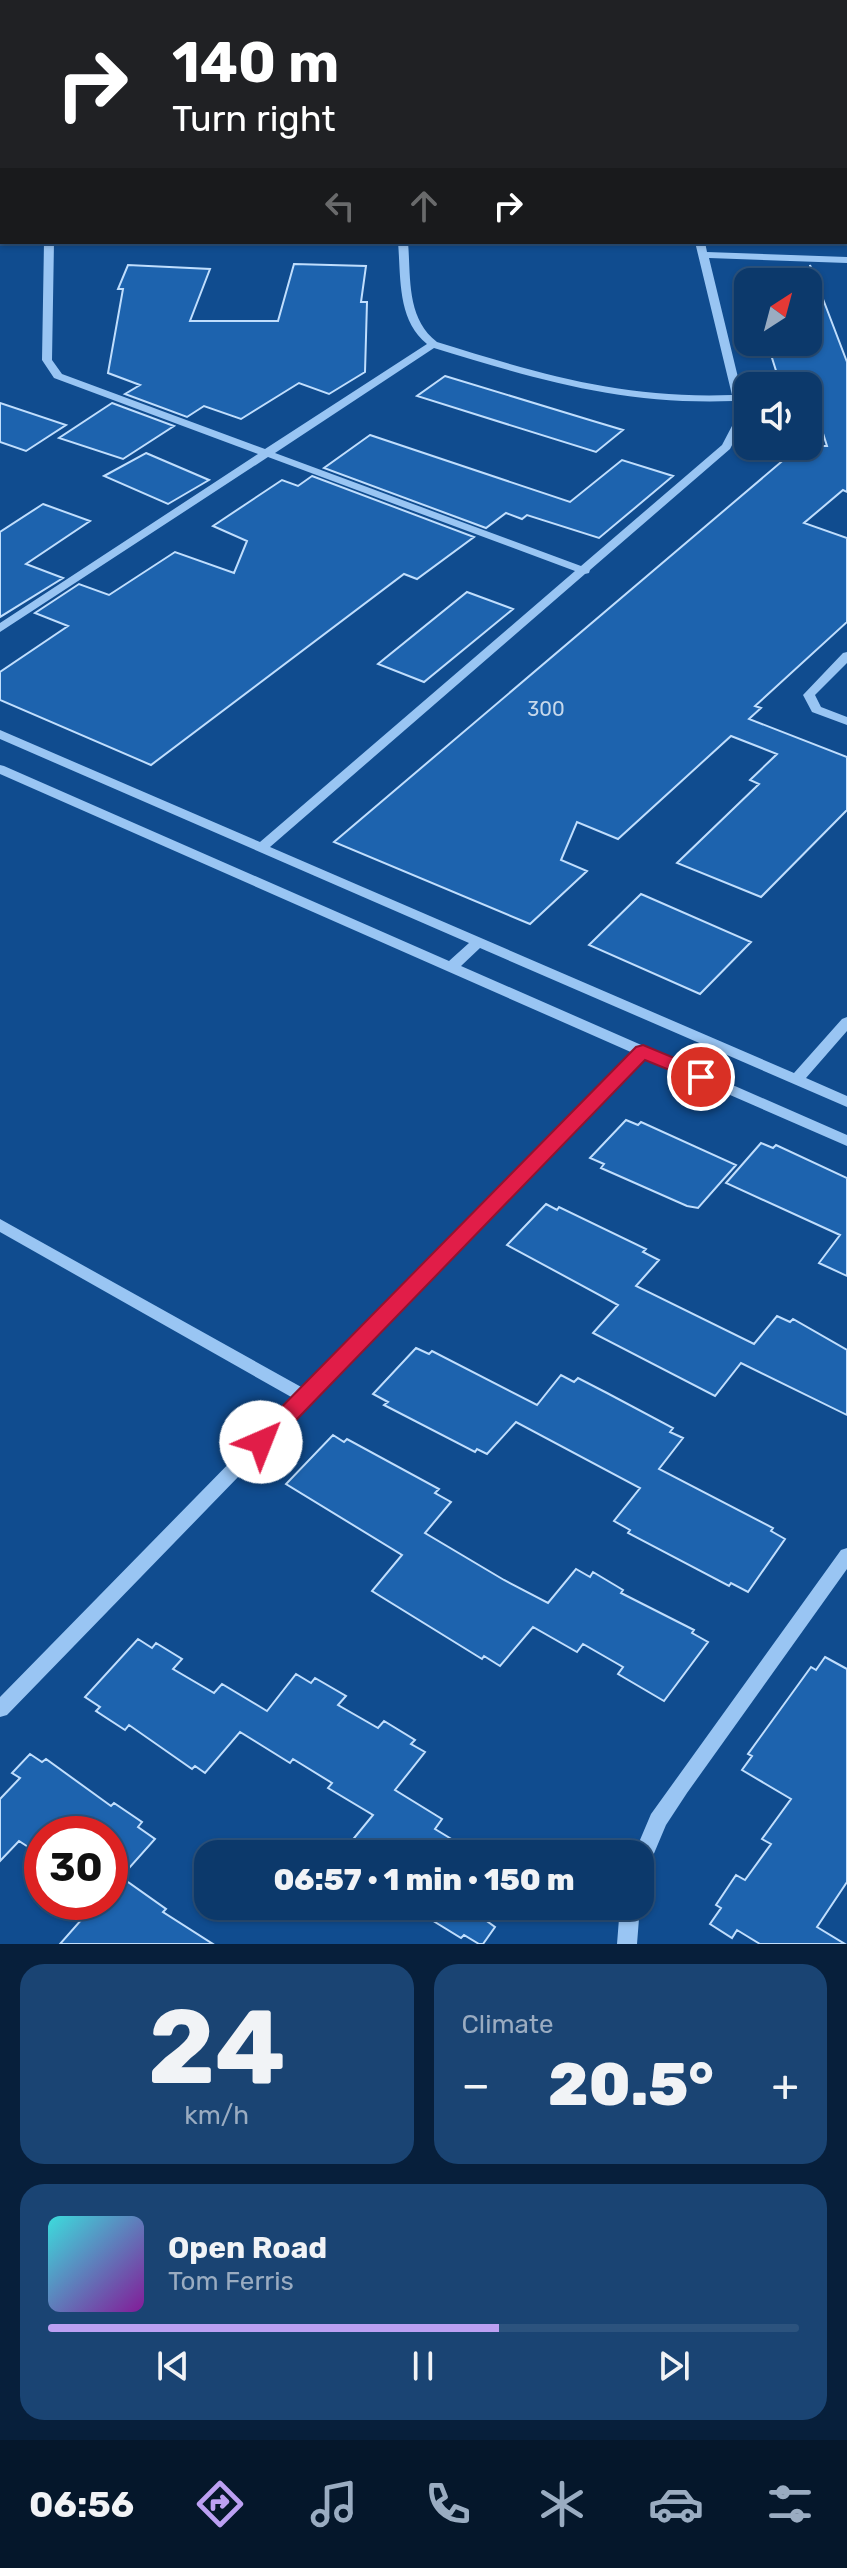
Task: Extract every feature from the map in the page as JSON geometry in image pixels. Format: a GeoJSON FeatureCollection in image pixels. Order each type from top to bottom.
{"type":"FeatureCollection","features":[{"type":"Feature","properties":{"kind":"street"},"geometry":{"type":"LineString","coordinates":[[49,244],[47,360],[52,372],[72,383],[585,571]]}},
{"type":"Feature","properties":{"kind":"street"},"geometry":{"type":"LineString","coordinates":[[403,244],[412,323],[420,335],[433,344],[564,385],[609,394],[685,400],[734,398]]}},
{"type":"Feature","properties":{"kind":"street"},"geometry":{"type":"LineString","coordinates":[[700,244],[734,382]]}},
{"type":"Feature","properties":{"kind":"street"},"geometry":{"type":"LineString","coordinates":[[703,255],[847,260]]}},
{"type":"Feature","properties":{"kind":"street"},"geometry":{"type":"LineString","coordinates":[[0,628],[433,344]]}},
{"type":"Feature","properties":{"kind":"street"},"geometry":{"type":"LineString","coordinates":[[262,847],[726,447],[734,432]]}},
{"type":"Feature","properties":{"kind":"street"},"geometry":{"type":"LineString","coordinates":[[847,656],[809,695],[816,709],[847,721]]}},
{"type":"Feature","properties":{"kind":"street"},"geometry":{"type":"LineString","coordinates":[[0,734],[847,1102]]}},
{"type":"Feature","properties":{"kind":"street"},"geometry":{"type":"LineString","coordinates":[[0,769],[847,1141]]}},
{"type":"Feature","properties":{"kind":"street"},"geometry":{"type":"LineString","coordinates":[[451,967],[479,941]]}},
{"type":"Feature","properties":{"kind":"street"},"geometry":{"type":"LineString","coordinates":[[797,1079],[847,1022]]}},
{"type":"Feature","properties":{"kind":"street"},"geometry":{"type":"LineString","coordinates":[[0,1709],[643,1051]]}},
{"type":"Feature","properties":{"kind":"street"},"geometry":{"type":"LineString","coordinates":[[0,1225],[305,1397]]}},
{"type":"Feature","properties":{"kind":"street"},"geometry":{"type":"LineString","coordinates":[[650,1840],[658,1820],[680,1787],[847,1555]]}},
{"type":"Feature","properties":{"kind":"street"},"geometry":{"type":"LineString","coordinates":[[627,1944],[629,1920]]}},
{"type":"Feature","properties":{"kind":"building"},"geometry":{"type":"Polygon","coordinates":[[[294,264],[366,266],[361,302],[367,302],[365,372],[329,394],[299,383],[241,419],[204,406],[187,417],[125,394],[140,385],[108,373],[123,289],[118,289],[128,265],[210,269],[190,321],[278,321],[294,264]]]}},
{"type":"Feature","properties":{"kind":"building"},"geometry":{"type":"Polygon","coordinates":[[[822,296],[847,362],[847,492],[843,490],[804,523],[847,538],[847,622],[755,706],[761,708],[749,719],[847,757],[847,810],[761,897],[677,863],[759,784],[750,780],[777,754],[731,736],[618,839],[577,822],[561,860],[587,871],[530,924],[334,842],[784,460],[822,460],[822,446],[827,446],[822,430],[822,372],[776,372],[771,356],[822,356],[822,296]]]}},
{"type":"Feature","properties":{"kind":"building"},"geometry":{"type":"Polygon","coordinates":[[[445,376],[623,430],[596,452],[417,396],[445,376]]]}},
{"type":"Feature","properties":{"kind":"building"},"geometry":{"type":"Polygon","coordinates":[[[0,403],[66,425],[26,451],[0,442],[0,403]]]}},
{"type":"Feature","properties":{"kind":"building"},"geometry":{"type":"Polygon","coordinates":[[[112,403],[174,426],[123,459],[59,438],[112,403]]]}},
{"type":"Feature","properties":{"kind":"building"},"geometry":{"type":"Polygon","coordinates":[[[370,435],[570,502],[622,460],[673,476],[599,538],[527,515],[522,519],[506,513],[486,528],[324,468],[370,435]]]}},
{"type":"Feature","properties":{"kind":"building"},"geometry":{"type":"Polygon","coordinates":[[[146,453],[209,480],[168,504],[104,476],[146,453]]]}},
{"type":"Feature","properties":{"kind":"building"},"geometry":{"type":"Polygon","coordinates":[[[312,476],[474,537],[417,579],[404,574],[151,765],[0,700],[0,672],[68,626],[35,613],[79,584],[109,595],[175,552],[234,573],[247,541],[213,526],[282,480],[298,486],[312,476]]]}},
{"type":"Feature","properties":{"kind":"building"},"geometry":{"type":"Polygon","coordinates":[[[43,504],[90,521],[26,564],[63,578],[0,617],[0,532],[43,504]]]}},
{"type":"Feature","properties":{"kind":"building"},"geometry":{"type":"Polygon","coordinates":[[[467,592],[513,609],[424,682],[378,664],[467,592]]]}},
{"type":"Feature","properties":{"kind":"building"},"geometry":{"type":"Polygon","coordinates":[[[641,894],[751,942],[700,994],[589,945],[641,894]]]}},
{"type":"Feature","properties":{"kind":"building"},"geometry":{"type":"Polygon","coordinates":[[[626,1120],[638,1125],[641,1122],[736,1165],[698,1208],[687,1206],[601,1168],[604,1164],[590,1158],[626,1120]]]}},
{"type":"Feature","properties":{"kind":"building"},"geometry":{"type":"Polygon","coordinates":[[[761,1143],[773,1148],[776,1145],[847,1178],[847,1276],[819,1263],[840,1235],[726,1183],[761,1143]]]}},
{"type":"Feature","properties":{"kind":"building"},"geometry":{"type":"Polygon","coordinates":[[[546,1204],[557,1210],[559,1207],[646,1249],[643,1252],[659,1260],[636,1286],[754,1344],[777,1316],[790,1322],[793,1319],[847,1350],[847,1415],[741,1363],[715,1396],[593,1333],[618,1305],[507,1245],[546,1204]]]}},
{"type":"Feature","properties":{"kind":"building"},"geometry":{"type":"Polygon","coordinates":[[[416,1348],[429,1354],[432,1351],[537,1405],[561,1375],[574,1382],[578,1378],[607,1393],[673,1428],[670,1432],[683,1438],[659,1469],[773,1528],[771,1531],[785,1539],[748,1592],[731,1583],[729,1586],[628,1533],[630,1530],[614,1521],[640,1488],[516,1422],[487,1454],[477,1449],[475,1452],[384,1405],[388,1402],[373,1394],[416,1348]]]}},
{"type":"Feature","properties":{"kind":"building"},"geometry":{"type":"Polygon","coordinates":[[[333,1435],[344,1442],[347,1439],[439,1489],[435,1493],[451,1502],[425,1533],[504,1580],[548,1603],[576,1569],[590,1577],[593,1572],[623,1590],[621,1593],[694,1630],[692,1633],[708,1642],[664,1701],[618,1674],[623,1667],[583,1644],[577,1652],[533,1627],[500,1666],[484,1656],[482,1659],[372,1591],[402,1555],[286,1484],[333,1435]]]}},
{"type":"Feature","properties":{"kind":"building"},"geometry":{"type":"Polygon","coordinates":[[[138,1639],[152,1648],[156,1643],[182,1659],[173,1669],[214,1693],[222,1684],[267,1711],[296,1674],[311,1683],[315,1678],[346,1696],[338,1705],[378,1728],[384,1721],[415,1740],[411,1744],[425,1752],[395,1790],[442,1819],[435,1829],[453,1840],[352,1840],[373,1815],[328,1788],[332,1783],[293,1759],[290,1763],[240,1732],[205,1773],[195,1766],[192,1769],[129,1725],[125,1730],[96,1711],[100,1707],[85,1697],[138,1639]]]}},
{"type":"Feature","properties":{"kind":"building"},"geometry":{"type":"Polygon","coordinates":[[[825,1657],[847,1669],[847,1882],[817,1927],[845,1944],[760,1944],[737,1930],[732,1938],[710,1924],[721,1908],[716,1905],[736,1875],[745,1880],[771,1844],[762,1839],[791,1799],[742,1770],[752,1756],[748,1754],[811,1667],[816,1670],[825,1657]]]}},
{"type":"Feature","properties":{"kind":"building"},"geometry":{"type":"Polygon","coordinates":[[[30,1754],[42,1762],[46,1759],[111,1806],[114,1803],[142,1822],[138,1827],[155,1839],[128,1869],[128,1816],[24,1816],[24,1844],[19,1841],[0,1861],[0,1799],[20,1778],[12,1773],[30,1754]]]}},
{"type":"Feature","properties":{"kind":"building"},"geometry":{"type":"Polygon","coordinates":[[[128,1882],[166,1909],[163,1912],[213,1944],[60,1944],[81,1920],[128,1920],[128,1882]]]}},
{"type":"Feature","properties":{"kind":"building"},"geometry":{"type":"Polygon","coordinates":[[[432,1920],[485,1920],[495,1927],[483,1944],[464,1935],[461,1938],[432,1920]]]}},
{"type":"Feature","properties":{"kind":"route"},"geometry":{"type":"LineString","coordinates":[[261,1442],[643,1051],[701,1077]]}}]}
